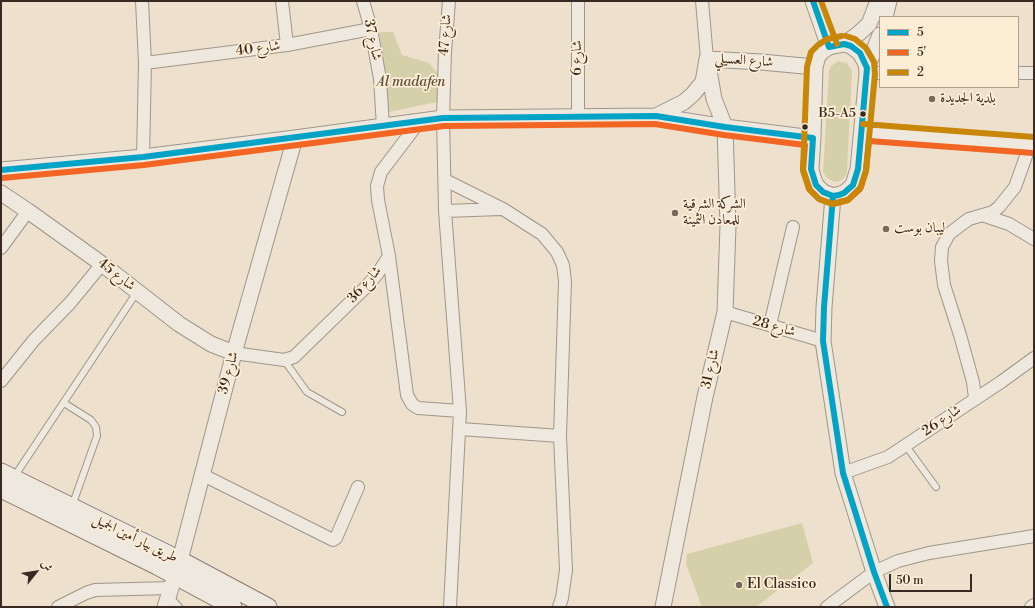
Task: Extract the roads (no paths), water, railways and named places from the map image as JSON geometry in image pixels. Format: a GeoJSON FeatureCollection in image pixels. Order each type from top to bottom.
{"type":"FeatureCollection","features":[{"type":"Feature","properties":{"kind":"main road","name":"طريق بيار أمين الجميل"},"geometry":{"type":"LineString","coordinates":[[5,480],[72,508],[172,585],[268,607]]}},
{"type":"Feature","properties":{"kind":"main road","name":"طريق بيار أمين الجميل"},"geometry":{"type":"LineString","coordinates":[[5,480],[172,585],[233,607]]}},
{"type":"Feature","properties":{"kind":"street"},"geometry":{"type":"LineString","coordinates":[[142,1],[145,63],[143,157]]}},
{"type":"Feature","properties":{"kind":"street"},"geometry":{"type":"LineString","coordinates":[[282,1],[287,45]]}},
{"type":"Feature","properties":{"kind":"street","name":"شارع 37"},"geometry":{"type":"LineString","coordinates":[[363,1],[371,30],[380,79],[383,126]]}},
{"type":"Feature","properties":{"kind":"street","name":"شارع 47"},"geometry":{"type":"LineString","coordinates":[[449,1],[445,52],[443,118],[445,211],[460,411],[450,607]]}},
{"type":"Feature","properties":{"kind":"street","name":"شارع 6"},"geometry":{"type":"LineString","coordinates":[[578,1],[578,116]]}},
{"type":"Feature","properties":{"kind":"street"},"geometry":{"type":"LineString","coordinates":[[813,1],[836,45]]}},
{"type":"Feature","properties":{"kind":"street"},"geometry":{"type":"LineString","coordinates":[[878,1],[869,24],[857,35],[818,56],[815,67],[811,169],[812,177],[816,185],[823,192],[833,196],[844,193],[852,185],[858,169],[871,71],[879,39]]}},
{"type":"Feature","properties":{"kind":"street"},"geometry":{"type":"LineString","coordinates":[[885,16],[889,1]]}},
{"type":"Feature","properties":{"kind":"street"},"geometry":{"type":"LineString","coordinates":[[701,3],[707,59],[714,99],[726,127]]}},
{"type":"Feature","properties":{"kind":"street","name":"شارع 40"},"geometry":{"type":"LineString","coordinates":[[145,63],[287,45],[371,30]]}},
{"type":"Feature","properties":{"kind":"street"},"geometry":{"type":"LineString","coordinates":[[836,45],[852,46],[860,53],[871,71]]}},
{"type":"Feature","properties":{"kind":"street","name":"شارع العسيلي"},"geometry":{"type":"LineString","coordinates":[[656,116],[684,102],[693,94],[702,82],[707,59],[815,67]]}},
{"type":"Feature","properties":{"kind":"street"},"geometry":{"type":"LineString","coordinates":[[1019,73],[1034,73]]}},
{"type":"Feature","properties":{"kind":"street","name":"شارع العسيلي"},"geometry":{"type":"LineString","coordinates":[[1,170],[143,157],[443,118],[656,116],[813,138]]}},
{"type":"Feature","properties":{"kind":"street","name":"شارع 36"},"geometry":{"type":"LineString","coordinates":[[284,360],[297,355],[367,286],[378,273],[388,256],[378,200],[378,178],[385,165],[419,122]]}},
{"type":"Feature","properties":{"kind":"street","name":"شارع 31"},"geometry":{"type":"LineString","coordinates":[[663,607],[705,397],[725,312],[728,226],[726,127]]}},
{"type":"Feature","properties":{"kind":"street"},"geometry":{"type":"LineString","coordinates":[[862,132],[1032,145],[1015,187],[999,207],[992,212],[969,219],[949,234],[942,247],[941,261],[944,285],[973,382],[975,398]]}},
{"type":"Feature","properties":{"kind":"street","name":"شارع 39"},"geometry":{"type":"LineString","coordinates":[[172,585],[203,475],[234,353],[295,138]]}},
{"type":"Feature","properties":{"kind":"street"},"geometry":{"type":"LineString","coordinates":[[445,180],[502,209],[542,234],[557,252],[563,265],[565,281],[560,436],[566,570],[562,598],[559,607]]}},
{"type":"Feature","properties":{"kind":"street","name":"شارع 45"},"geometry":{"type":"LineString","coordinates":[[1,193],[102,264],[179,324],[211,344],[234,353]]}},
{"type":"Feature","properties":{"kind":"street"},"geometry":{"type":"LineString","coordinates":[[833,196],[824,307],[823,341],[843,473],[874,572],[887,607]]}},
{"type":"Feature","properties":{"kind":"street"},"geometry":{"type":"LineString","coordinates":[[445,211],[502,209]]}},
{"type":"Feature","properties":{"kind":"street"},"geometry":{"type":"LineString","coordinates":[[1,248],[28,211]]}},
{"type":"Feature","properties":{"kind":"street"},"geometry":{"type":"LineString","coordinates":[[982,215],[1009,224],[1034,239]]}},
{"type":"Feature","properties":{"kind":"street"},"geometry":{"type":"LineString","coordinates":[[770,325],[793,227]]}},
{"type":"Feature","properties":{"kind":"street"},"geometry":{"type":"LineString","coordinates":[[388,256],[407,395],[409,400],[418,408],[460,411]]}},
{"type":"Feature","properties":{"kind":"street"},"geometry":{"type":"LineString","coordinates":[[1,381],[34,340],[70,303],[102,264]]}},
{"type":"Feature","properties":{"kind":"street","name":"شارع 28"},"geometry":{"type":"LineString","coordinates":[[725,312],[823,341]]}},
{"type":"Feature","properties":{"kind":"street"},"geometry":{"type":"LineString","coordinates":[[234,353],[284,360]]}},
{"type":"Feature","properties":{"kind":"street","name":"شارع 26"},"geometry":{"type":"LineString","coordinates":[[843,473],[888,457],[1034,358]]}},
{"type":"Feature","properties":{"kind":"street"},"geometry":{"type":"LineString","coordinates":[[460,429],[560,436]]}},
{"type":"Feature","properties":{"kind":"street"},"geometry":{"type":"LineString","coordinates":[[203,475],[331,540],[336,538],[358,487]]}},
{"type":"Feature","properties":{"kind":"street"},"geometry":{"type":"LineString","coordinates":[[827,607],[874,572],[898,561],[929,553],[1034,536]]}},
{"type":"Feature","properties":{"kind":"street"},"geometry":{"type":"LineString","coordinates":[[58,607],[95,590],[172,585]]}},
{"type":"Feature","properties":{"kind":"lane"},"geometry":{"type":"LineString","coordinates":[[5,480],[64,402],[137,292]]}},
{"type":"Feature","properties":{"kind":"lane"},"geometry":{"type":"LineString","coordinates":[[284,360],[307,392],[342,412]]}},
{"type":"Feature","properties":{"kind":"lane"},"geometry":{"type":"LineString","coordinates":[[64,402],[91,420],[96,428],[97,436],[72,508]]}},
{"type":"Feature","properties":{"kind":"lane"},"geometry":{"type":"LineString","coordinates":[[906,446],[936,487]]}},
{"type":"Feature","properties":{"kind":"lane"},"geometry":{"type":"LineString","coordinates":[[172,585],[178,607]]}},
{"type":"Feature","properties":{"kind":"place","name":"بلدية الجديدة"},"geometry":{"type":"Point","coordinates":[932,99]}},
{"type":"Feature","properties":{"kind":"place","name":"B5-A5"},"geometry":{"type":"Point","coordinates":[863,114]}},
{"type":"Feature","properties":{"kind":"place","name":"الشركة الشرقية للمعادن الثمينة"},"geometry":{"type":"Point","coordinates":[675,213]}},
{"type":"Feature","properties":{"kind":"place","name":"ليبان بوست"},"geometry":{"type":"Point","coordinates":[886,229]}},
{"type":"Feature","properties":{"kind":"place","name":"El Classico"},"geometry":{"type":"Point","coordinates":[739,585]}},
{"type":"Feature","properties":{"kind":"park label","name":"Al madafen"},"geometry":{"type":"Point","coordinates":[411,83]}}]}
